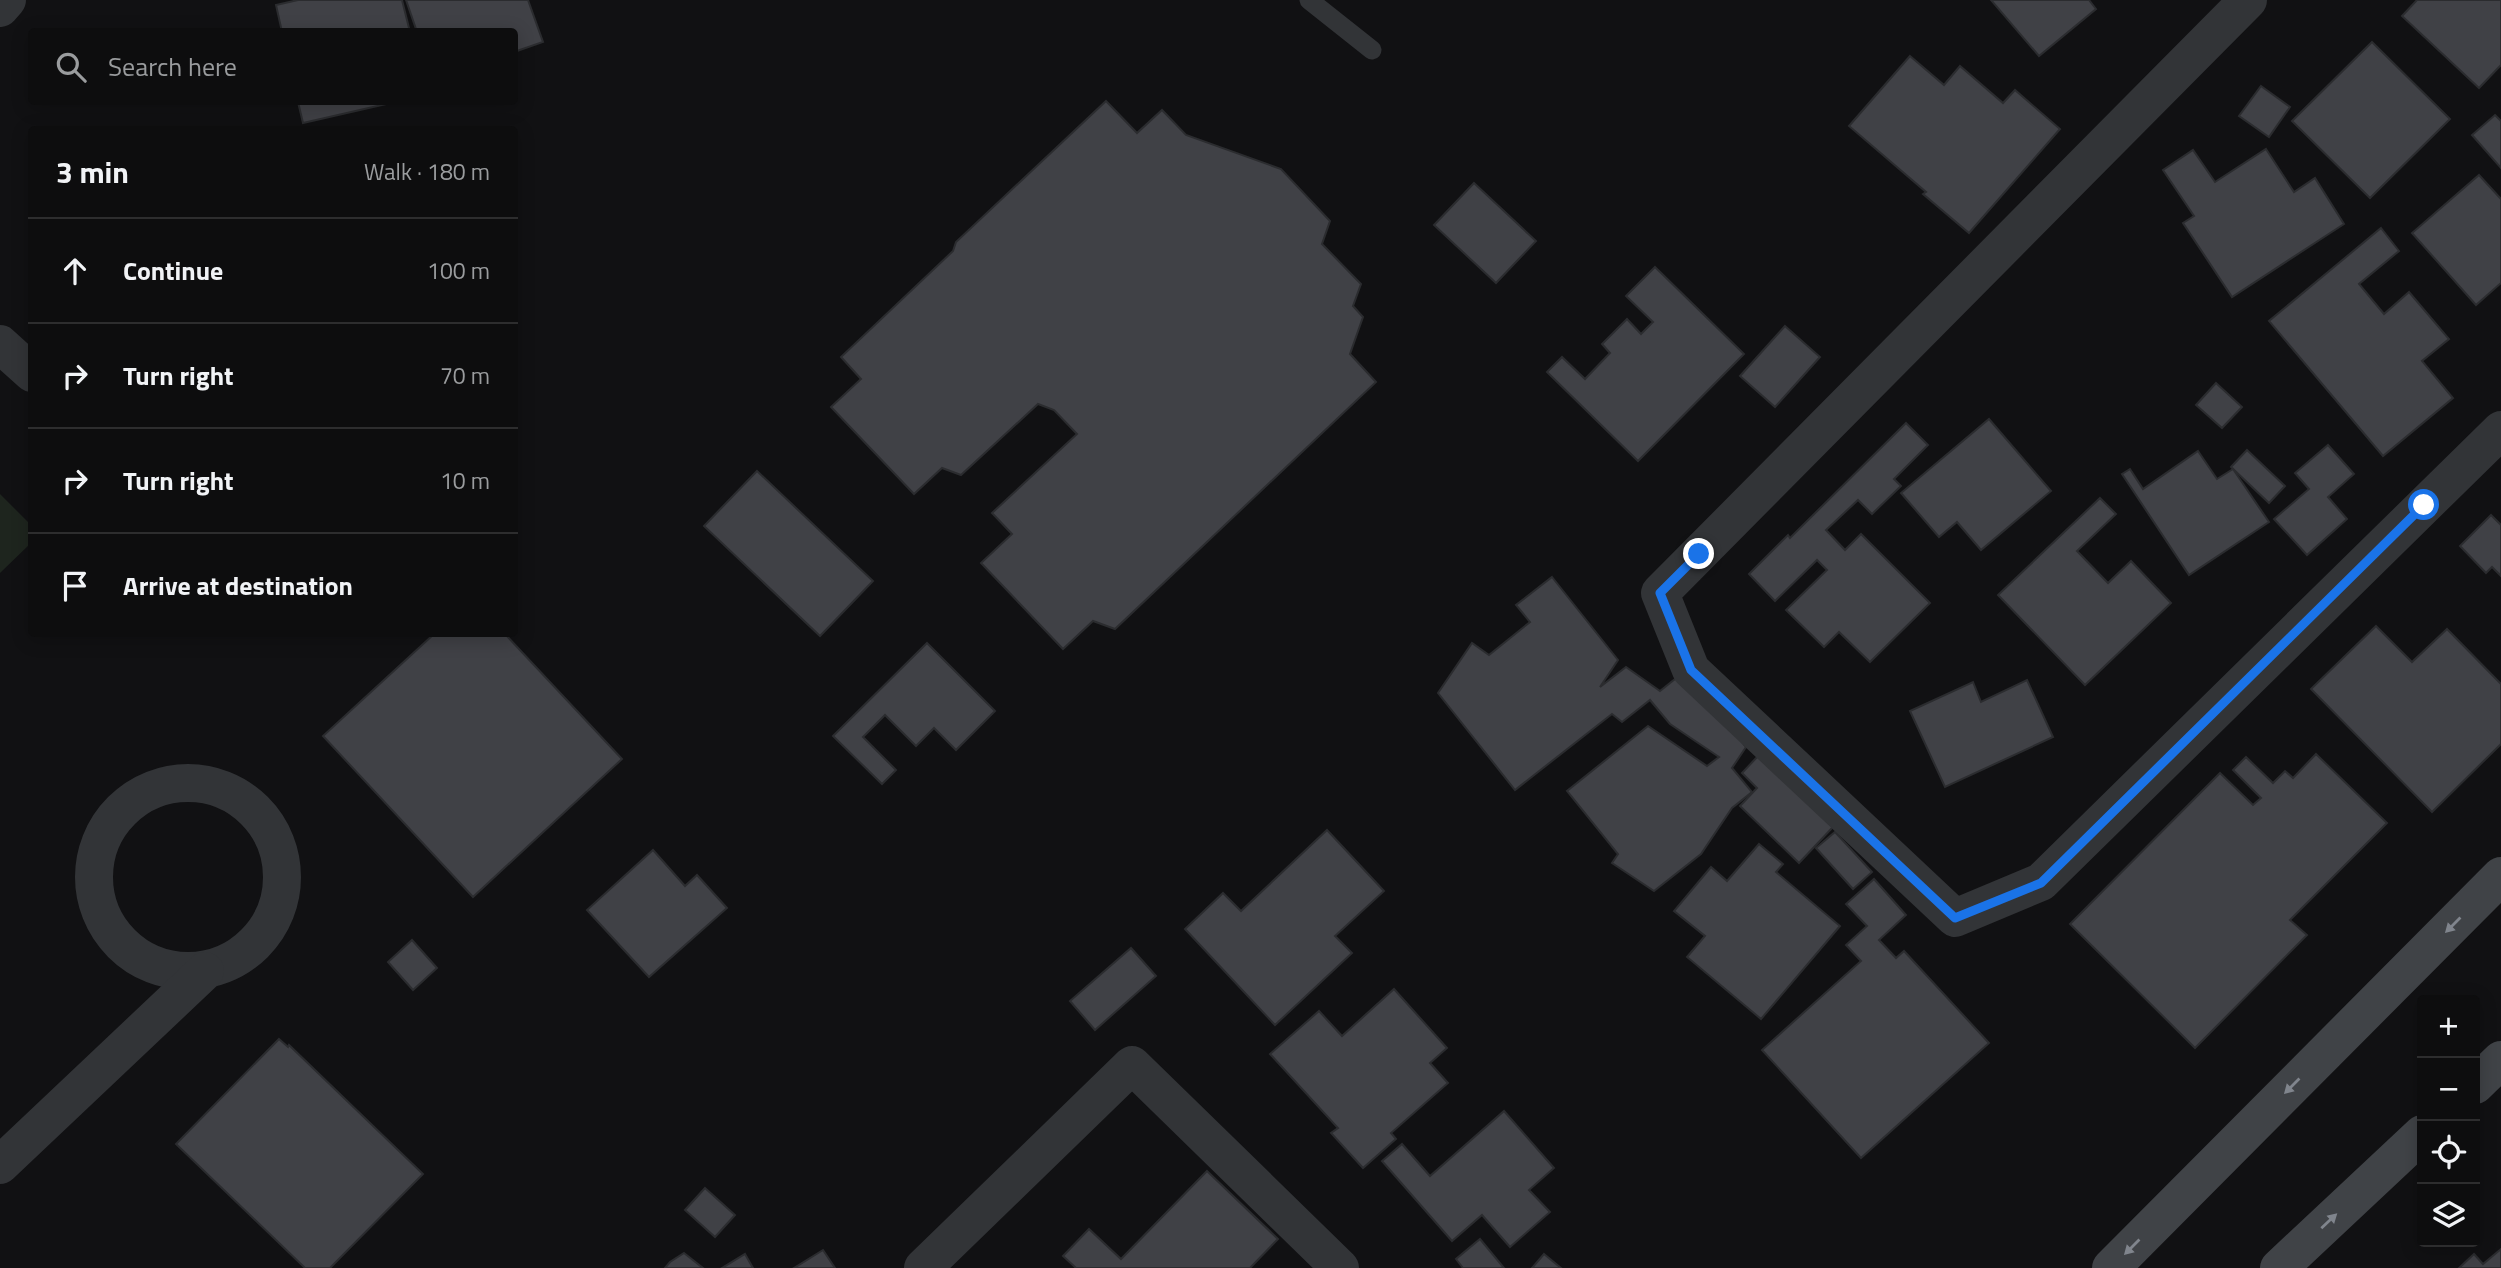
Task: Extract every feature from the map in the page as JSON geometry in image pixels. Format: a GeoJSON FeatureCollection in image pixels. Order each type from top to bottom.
{"type":"FeatureCollection","features":[{"type":"Feature","properties":{"kind":"street"},"geometry":{"type":"LineString","coordinates":[[0,8],[7,0]]}},
{"type":"Feature","properties":{"kind":"street"},"geometry":{"type":"LineString","coordinates":[[2248,0],[1660,593],[1691,670],[1955,918],[2041,883],[2501,430]]}},
{"type":"Feature","properties":{"kind":"street"},"geometry":{"type":"LineString","coordinates":[[0,344],[28,369]]}},
{"type":"Feature","properties":{"kind":"street"},"geometry":{"type":"LineString","coordinates":[[0,1166],[205,971],[256,945],[281,903],[285,876],[281,849],[269,823],[211,783],[146,789],[105,825],[92,861],[93,895],[105,926],[141,961],[205,971]]}},
{"type":"Feature","properties":{"kind":"street"},"geometry":{"type":"LineString","coordinates":[[2111,1268],[2501,876]]}},
{"type":"Feature","properties":{"kind":"street"},"geometry":{"type":"LineString","coordinates":[[2480,1080],[2501,1060]]}},
{"type":"Feature","properties":{"kind":"street"},"geometry":{"type":"LineString","coordinates":[[923,1268],[1132,1065],[1340,1268]]}},
{"type":"Feature","properties":{"kind":"street"},"geometry":{"type":"LineString","coordinates":[[2279,1268],[2417,1139]]}},
{"type":"Feature","properties":{"kind":"lane"},"geometry":{"type":"LineString","coordinates":[[1310,0],[1372,50]]}},
{"type":"Feature","properties":{"kind":"shaded area"},"geometry":{"type":"Polygon","coordinates":[[[0,494],[28,522],[28,546],[0,573],[0,494]]]}},
{"type":"Feature","properties":{"kind":"building"},"geometry":{"type":"Polygon","coordinates":[[[298,0],[402,0],[409,28],[281,28],[276,5],[298,0]]]}},
{"type":"Feature","properties":{"kind":"building"},"geometry":{"type":"Polygon","coordinates":[[[406,0],[528,0],[543,42],[518,51],[518,28],[416,28],[406,0]]]}},
{"type":"Feature","properties":{"kind":"building"},"geometry":{"type":"Polygon","coordinates":[[[1991,0],[2089,0],[2096,9],[2039,56],[1991,0]]]}},
{"type":"Feature","properties":{"kind":"building"},"geometry":{"type":"Polygon","coordinates":[[[2417,0],[2501,0],[2501,65],[2479,88],[2402,16],[2417,0]]]}},
{"type":"Feature","properties":{"kind":"building"},"geometry":{"type":"Polygon","coordinates":[[[2372,42],[2450,119],[2370,198],[2292,121],[2372,42]]]}},
{"type":"Feature","properties":{"kind":"building"},"geometry":{"type":"Polygon","coordinates":[[[1910,56],[1944,85],[1960,66],[2003,103],[2015,90],[2060,129],[1969,233],[1849,126],[1910,56]]]}},
{"type":"Feature","properties":{"kind":"building"},"geometry":{"type":"Polygon","coordinates":[[[2261,86],[2290,107],[2269,137],[2239,116],[2261,86]]]}},
{"type":"Feature","properties":{"kind":"building"},"geometry":{"type":"Polygon","coordinates":[[[1106,101],[1137,133],[1162,110],[1186,135],[1281,169],[1330,221],[1322,244],[1361,284],[1353,306],[1363,317],[1350,354],[1376,382],[1115,629],[1093,621],[1063,649],[981,563],[1012,534],[992,513],[1077,434],[1054,410],[1038,404],[961,475],[942,468],[914,494],[831,407],[861,379],[841,357],[953,251],[956,242],[1106,101]]]}},
{"type":"Feature","properties":{"kind":"building"},"geometry":{"type":"Polygon","coordinates":[[[299,105],[382,105],[303,123],[299,105]]]}},
{"type":"Feature","properties":{"kind":"building"},"geometry":{"type":"Polygon","coordinates":[[[2495,115],[2501,121],[2501,168],[2472,135],[2495,115]]]}},
{"type":"Feature","properties":{"kind":"building"},"geometry":{"type":"Polygon","coordinates":[[[2266,149],[2294,192],[2315,178],[2344,224],[2232,297],[2183,223],[2194,216],[2163,170],[2193,150],[2215,182],[2266,149]]]}},
{"type":"Feature","properties":{"kind":"building"},"geometry":{"type":"Polygon","coordinates":[[[2479,175],[2501,199],[2501,283],[2476,305],[2412,233],[2479,175]]]}},
{"type":"Feature","properties":{"kind":"building"},"geometry":{"type":"Polygon","coordinates":[[[1474,183],[1536,241],[1496,283],[1434,225],[1474,183]]]}},
{"type":"Feature","properties":{"kind":"building"},"geometry":{"type":"Polygon","coordinates":[[[2381,228],[2399,251],[2359,284],[2384,314],[2409,292],[2449,339],[2422,361],[2453,398],[2383,456],[2269,321],[2381,228]]]}},
{"type":"Feature","properties":{"kind":"building"},"geometry":{"type":"Polygon","coordinates":[[[1655,267],[1744,354],[1638,461],[1547,372],[1562,357],[1585,379],[1610,353],[1602,344],[1627,319],[1641,334],[1653,322],[1626,296],[1655,267]]]}},
{"type":"Feature","properties":{"kind":"building"},"geometry":{"type":"Polygon","coordinates":[[[1785,326],[1820,357],[1775,407],[1740,376],[1785,326]]]}},
{"type":"Feature","properties":{"kind":"building"},"geometry":{"type":"Polygon","coordinates":[[[2216,383],[2242,407],[2222,428],[2196,405],[2216,383]]]}},
{"type":"Feature","properties":{"kind":"building"},"geometry":{"type":"Polygon","coordinates":[[[1989,419],[2051,491],[1981,550],[1957,522],[1939,537],[1901,493],[1989,419]]]}},
{"type":"Feature","properties":{"kind":"building"},"geometry":{"type":"Polygon","coordinates":[[[1906,423],[1928,445],[1894,479],[1901,486],[1872,514],[1858,500],[1826,530],[1845,550],[1861,534],[1930,603],[1870,662],[1839,632],[1824,647],[1786,610],[1827,570],[1817,560],[1775,601],[1749,574],[1788,535],[1790,538],[1906,423]]]}},
{"type":"Feature","properties":{"kind":"building"},"geometry":{"type":"Polygon","coordinates":[[[2328,445],[2354,474],[2328,497],[2347,519],[2307,555],[2274,519],[2309,489],[2295,473],[2328,445]]]}},
{"type":"Feature","properties":{"kind":"building"},"geometry":{"type":"Polygon","coordinates":[[[2247,450],[2285,486],[2269,503],[2231,467],[2247,450]]]}},
{"type":"Feature","properties":{"kind":"building"},"geometry":{"type":"Polygon","coordinates":[[[2198,451],[2217,479],[2233,469],[2269,522],[2189,575],[2122,474],[2130,469],[2143,489],[2198,451]]]}},
{"type":"Feature","properties":{"kind":"building"},"geometry":{"type":"Polygon","coordinates":[[[757,471],[873,581],[820,636],[704,526],[757,471]]]}},
{"type":"Feature","properties":{"kind":"building"},"geometry":{"type":"Polygon","coordinates":[[[2100,498],[2116,514],[2077,551],[2108,583],[2131,561],[2171,603],[2085,685],[1998,595],[2100,498]]]}},
{"type":"Feature","properties":{"kind":"building"},"geometry":{"type":"Polygon","coordinates":[[[2491,515],[2501,525],[2501,576],[2492,567],[2486,573],[2460,546],[2491,515]]]}},
{"type":"Feature","properties":{"kind":"building"},"geometry":{"type":"Polygon","coordinates":[[[1552,577],[1618,660],[1600,687],[1626,667],[1660,691],[1685,671],[1746,747],[1732,768],[1752,792],[1732,808],[1701,854],[1654,891],[1612,863],[1618,854],[1567,791],[1648,726],[1707,766],[1719,757],[1670,724],[1650,700],[1622,722],[1612,714],[1515,790],[1438,693],[1472,643],[1489,655],[1530,622],[1516,605],[1552,577]]]}},
{"type":"Feature","properties":{"kind":"building"},"geometry":{"type":"Polygon","coordinates":[[[2376,626],[2412,662],[2447,629],[2501,684],[2501,744],[2432,812],[2311,689],[2376,626]]]}},
{"type":"Feature","properties":{"kind":"building"},"geometry":{"type":"Polygon","coordinates":[[[431,637],[508,637],[622,759],[473,897],[323,736],[431,637]]]}},
{"type":"Feature","properties":{"kind":"building"},"geometry":{"type":"Polygon","coordinates":[[[927,643],[995,711],[956,750],[934,728],[916,746],[885,715],[863,737],[896,770],[882,784],[833,736],[927,643]]]}},
{"type":"Feature","properties":{"kind":"building"},"geometry":{"type":"Polygon","coordinates":[[[2027,680],[2053,737],[1945,787],[1910,711],[1973,682],[1981,702],[2027,680]]]}},
{"type":"Feature","properties":{"kind":"building"},"geometry":{"type":"Polygon","coordinates":[[[2316,754],[2387,823],[2290,920],[2307,935],[2195,1048],[2070,924],[2220,773],[2253,805],[2261,798],[2233,770],[2246,757],[2273,783],[2285,771],[2293,778],[2316,754]]]}},
{"type":"Feature","properties":{"kind":"building"},"geometry":{"type":"Polygon","coordinates":[[[1759,755],[1833,827],[1799,863],[1740,806],[1757,788],[1742,773],[1759,755]]]}},
{"type":"Feature","properties":{"kind":"building"},"geometry":{"type":"Polygon","coordinates":[[[1327,830],[1384,891],[1335,936],[1352,953],[1275,1025],[1185,929],[1223,893],[1241,911],[1327,830]]]}},
{"type":"Feature","properties":{"kind":"building"},"geometry":{"type":"Polygon","coordinates":[[[1835,832],[1872,872],[1853,889],[1816,848],[1835,832]]]}},
{"type":"Feature","properties":{"kind":"building"},"geometry":{"type":"Polygon","coordinates":[[[1759,844],[1783,864],[1776,872],[1840,926],[1761,1019],[1687,957],[1705,936],[1674,911],[1711,867],[1727,881],[1759,844]]]}},
{"type":"Feature","properties":{"kind":"building"},"geometry":{"type":"Polygon","coordinates":[[[653,850],[685,886],[697,875],[727,908],[649,977],[587,910],[653,850]]]}},
{"type":"Feature","properties":{"kind":"building"},"geometry":{"type":"Polygon","coordinates":[[[1874,879],[1906,915],[1879,940],[1896,958],[1904,951],[1989,1043],[1861,1158],[1762,1050],[1861,961],[1846,945],[1867,926],[1846,904],[1874,879]]]}},
{"type":"Feature","properties":{"kind":"building"},"geometry":{"type":"Polygon","coordinates":[[[412,940],[437,968],[413,990],[388,962],[412,940]]]}},
{"type":"Feature","properties":{"kind":"building"},"geometry":{"type":"Polygon","coordinates":[[[1131,948],[1156,976],[1095,1030],[1070,1001],[1131,948]]]}},
{"type":"Feature","properties":{"kind":"building"},"geometry":{"type":"Polygon","coordinates":[[[1394,989],[1447,1048],[1430,1063],[1448,1083],[1391,1133],[1396,1139],[1363,1168],[1331,1133],[1338,1128],[1270,1054],[1319,1011],[1342,1036],[1394,989]]]}},
{"type":"Feature","properties":{"kind":"building"},"geometry":{"type":"Polygon","coordinates":[[[279,1039],[288,1047],[289,1045],[423,1174],[330,1268],[305,1268],[176,1144],[279,1039]]]}},
{"type":"Feature","properties":{"kind":"building"},"geometry":{"type":"Polygon","coordinates":[[[1504,1111],[1554,1168],[1529,1190],[1550,1212],[1510,1247],[1482,1215],[1452,1241],[1382,1161],[1402,1144],[1430,1176],[1504,1111]]]}},
{"type":"Feature","properties":{"kind":"building"},"geometry":{"type":"Polygon","coordinates":[[[1207,1171],[1278,1239],[1250,1268],[1076,1268],[1063,1256],[1089,1229],[1121,1259],[1207,1171]]]}},
{"type":"Feature","properties":{"kind":"building"},"geometry":{"type":"Polygon","coordinates":[[[705,1188],[735,1215],[715,1237],[685,1210],[705,1188]]]}},
{"type":"Feature","properties":{"kind":"building"},"geometry":{"type":"Polygon","coordinates":[[[1480,1239],[1504,1268],[1463,1268],[1456,1259],[1480,1239]]]}},
{"type":"Feature","properties":{"kind":"building"},"geometry":{"type":"Polygon","coordinates":[[[2501,1249],[2501,1268],[2459,1268],[2474,1254],[2483,1264],[2501,1249]]]}},
{"type":"Feature","properties":{"kind":"building"},"geometry":{"type":"Polygon","coordinates":[[[823,1250],[835,1268],[794,1268],[823,1250]]]}},
{"type":"Feature","properties":{"kind":"building"},"geometry":{"type":"Polygon","coordinates":[[[684,1253],[703,1268],[665,1268],[670,1262],[684,1253]]]}},
{"type":"Feature","properties":{"kind":"building"},"geometry":{"type":"Polygon","coordinates":[[[745,1254],[753,1268],[722,1268],[745,1254]]]}},
{"type":"Feature","properties":{"kind":"building"},"geometry":{"type":"Polygon","coordinates":[[[1544,1254],[1561,1268],[1532,1268],[1544,1254]]]}},
{"type":"Feature","properties":{"kind":"route"},"geometry":{"type":"LineString","coordinates":[[1699,554],[1660,593],[1691,670],[1955,918],[2041,883],[2424,505]]}}]}
